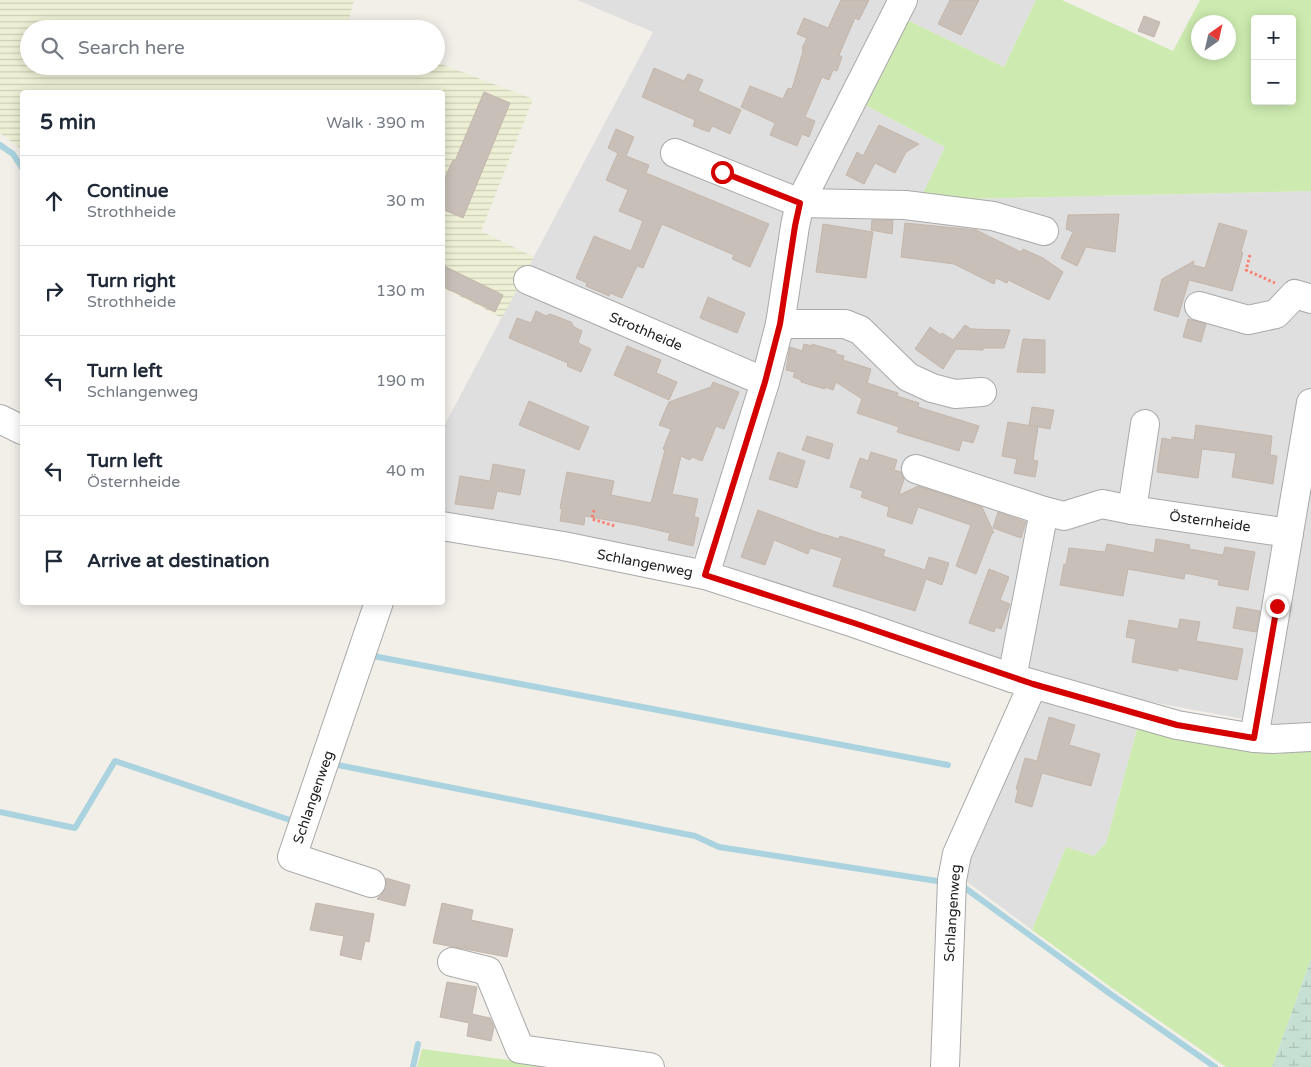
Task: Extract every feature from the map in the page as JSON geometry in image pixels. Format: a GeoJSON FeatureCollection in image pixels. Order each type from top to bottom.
{"type":"FeatureCollection","features":[{"type":"Feature","properties":{"kind":"street"},"geometry":{"type":"LineString","coordinates":[[705,575],[765,382],[780,324],[800,203],[903,0]]}},
{"type":"Feature","properties":{"kind":"street"},"geometry":{"type":"LineString","coordinates":[[675,154],[800,203],[905,205],[993,216],[1044,231]]}},
{"type":"Feature","properties":{"kind":"street","name":"Strothheide"},"geometry":{"type":"LineString","coordinates":[[528,280],[765,382]]}},
{"type":"Feature","properties":{"kind":"street"},"geometry":{"type":"LineString","coordinates":[[1199,306],[1248,320],[1276,314],[1303,297]]}},
{"type":"Feature","properties":{"kind":"street"},"geometry":{"type":"LineString","coordinates":[[780,324],[845,324],[860,330],[908,377],[932,388],[955,394],[982,392]]}},
{"type":"Feature","properties":{"kind":"street"},"geometry":{"type":"LineString","coordinates":[[1254,738],[1311,403]]}},
{"type":"Feature","properties":{"kind":"street"},"geometry":{"type":"LineString","coordinates":[[0,419],[20,429]]}},
{"type":"Feature","properties":{"kind":"street"},"geometry":{"type":"LineString","coordinates":[[1132,510],[1145,424]]}},
{"type":"Feature","properties":{"kind":"street"},"geometry":{"type":"LineString","coordinates":[[916,469],[1044,511]]}},
{"type":"Feature","properties":{"kind":"street","name":"Östernheide"},"geometry":{"type":"LineString","coordinates":[[1044,511],[1064,516],[1102,504],[1289,533]]}},
{"type":"Feature","properties":{"kind":"street","name":"Schlangenweg"},"geometry":{"type":"LineString","coordinates":[[945,1067],[952,880],[957,854],[1022,681],[1044,511]]}},
{"type":"Feature","properties":{"kind":"street","name":"Schlangenweg"},"geometry":{"type":"LineString","coordinates":[[445,526],[563,546],[705,575],[854,623],[1022,681],[1177,725],[1254,738],[1273,739],[1311,736]]}},
{"type":"Feature","properties":{"kind":"street","name":"Schlangenweg"},"geometry":{"type":"LineString","coordinates":[[371,883],[292,857],[378,605]]}},
{"type":"Feature","properties":{"kind":"street"},"geometry":{"type":"LineString","coordinates":[[452,962],[488,971],[520,1049],[650,1067]]}},
{"type":"Feature","properties":{"kind":"path"},"geometry":{"type":"LineString","coordinates":[[1250,255],[1246,270],[1303,297]]}},
{"type":"Feature","properties":{"kind":"path"},"geometry":{"type":"LineString","coordinates":[[594,510],[592,519],[615,526]]}},
{"type":"Feature","properties":{"kind":"shaded area"},"geometry":{"type":"Polygon","coordinates":[[[577,0],[891,0],[767,322],[751,390],[704,545],[689,560],[445,522],[445,424],[653,32],[577,0]]]}},
{"type":"Feature","properties":{"kind":"shaded area"},"geometry":{"type":"Polygon","coordinates":[[[914,0],[1036,0],[1004,67],[905,19],[914,0]]]}},
{"type":"Feature","properties":{"kind":"shaded area"},"geometry":{"type":"Polygon","coordinates":[[[861,103],[945,147],[921,200],[1311,191],[1311,723],[1270,724],[1146,701],[1009,663],[735,572],[718,559],[810,210],[861,103]]]}},
{"type":"Feature","properties":{"kind":"shaded area"},"geometry":{"type":"Polygon","coordinates":[[[1041,697],[1138,726],[1106,843],[1094,856],[1066,847],[1032,930],[966,881],[969,848],[1041,697]]]}},
{"type":"Feature","properties":{"kind":"green space"},"geometry":{"type":"Polygon","coordinates":[[[0,0],[354,0],[349,20],[20,20],[20,75],[445,75],[445,65],[533,99],[481,231],[534,257],[502,318],[445,289],[445,90],[20,90],[20,148],[0,133],[0,0]]]}},
{"type":"Feature","properties":{"kind":"green space"},"geometry":{"type":"Polygon","coordinates":[[[1036,0],[1062,0],[1173,51],[1191,17],[1191,60],[1236,60],[1236,15],[1192,15],[1200,0],[1311,0],[1311,191],[920,200],[945,147],[861,103],[905,19],[1004,67],[1036,0]]]}},
{"type":"Feature","properties":{"kind":"green space"},"geometry":{"type":"Polygon","coordinates":[[[1138,726],[1181,738],[1251,752],[1276,754],[1311,751],[1311,959],[1272,1067],[1226,1067],[1032,930],[1066,847],[1094,856],[1106,843],[1138,726]]]}},
{"type":"Feature","properties":{"kind":"green space"},"geometry":{"type":"Polygon","coordinates":[[[1311,959],[1311,1067],[1272,1067],[1311,959]]]}},
{"type":"Feature","properties":{"kind":"green space"},"geometry":{"type":"Polygon","coordinates":[[[422,1049],[562,1067],[417,1067],[422,1049]]]}},
{"type":"Feature","properties":{"kind":"building"},"geometry":{"type":"Polygon","coordinates":[[[841,0],[869,0],[859,20],[855,18],[839,55],[842,57],[837,71],[833,70],[829,80],[822,77],[805,117],[815,121],[809,137],[802,134],[797,146],[770,135],[775,123],[741,107],[750,86],[783,99],[788,88],[792,89],[803,51],[802,48],[807,38],[797,34],[804,18],[828,28],[841,0]]]}},
{"type":"Feature","properties":{"kind":"building"},"geometry":{"type":"Polygon","coordinates":[[[950,0],[979,0],[961,35],[938,24],[950,0]]]}},
{"type":"Feature","properties":{"kind":"building"},"geometry":{"type":"Polygon","coordinates":[[[1144,16],[1160,22],[1154,37],[1138,31],[1144,16]]]}},
{"type":"Feature","properties":{"kind":"building"},"geometry":{"type":"Polygon","coordinates":[[[654,68],[684,81],[688,74],[703,80],[698,91],[741,110],[730,134],[712,126],[709,132],[693,126],[695,120],[642,97],[654,68]]]}},
{"type":"Feature","properties":{"kind":"building"},"geometry":{"type":"Polygon","coordinates":[[[484,92],[510,103],[463,218],[445,210],[445,177],[453,160],[455,161],[484,92]]]}},
{"type":"Feature","properties":{"kind":"building"},"geometry":{"type":"Polygon","coordinates":[[[879,125],[919,144],[906,152],[895,173],[875,163],[864,184],[846,175],[857,152],[863,156],[879,125]]]}},
{"type":"Feature","properties":{"kind":"building"},"geometry":{"type":"Polygon","coordinates":[[[616,129],[634,137],[626,156],[649,165],[646,173],[769,224],[750,267],[732,259],[734,255],[662,224],[643,268],[637,266],[622,298],[610,293],[609,296],[586,286],[587,283],[576,278],[594,236],[631,251],[643,221],[619,211],[628,190],[606,180],[618,153],[608,148],[616,129]]]}},
{"type":"Feature","properties":{"kind":"building"},"geometry":{"type":"Polygon","coordinates":[[[1119,214],[1115,252],[1086,247],[1077,266],[1061,258],[1073,232],[1066,229],[1068,215],[1119,214]]]}},
{"type":"Feature","properties":{"kind":"building"},"geometry":{"type":"Polygon","coordinates":[[[872,220],[893,220],[892,234],[871,230],[872,220]]]}},
{"type":"Feature","properties":{"kind":"building"},"geometry":{"type":"Polygon","coordinates":[[[905,223],[976,230],[1021,252],[1023,249],[1043,258],[1063,272],[1049,300],[1008,280],[1007,283],[996,278],[994,284],[954,264],[901,257],[905,223]]]}},
{"type":"Feature","properties":{"kind":"building"},"geometry":{"type":"Polygon","coordinates":[[[1219,223],[1247,231],[1232,291],[1189,280],[1178,317],[1154,310],[1162,279],[1194,261],[1193,265],[1205,268],[1219,223]]]}},
{"type":"Feature","properties":{"kind":"building"},"geometry":{"type":"Polygon","coordinates":[[[823,224],[873,232],[866,278],[816,272],[823,224]]]}},
{"type":"Feature","properties":{"kind":"building"},"geometry":{"type":"Polygon","coordinates":[[[445,266],[503,295],[495,312],[445,287],[445,266]]]}},
{"type":"Feature","properties":{"kind":"building"},"geometry":{"type":"Polygon","coordinates":[[[708,297],[745,313],[737,333],[700,318],[708,297]]]}},
{"type":"Feature","properties":{"kind":"building"},"geometry":{"type":"Polygon","coordinates":[[[536,311],[546,316],[550,314],[571,322],[574,327],[582,331],[578,343],[591,349],[581,372],[567,366],[568,363],[509,338],[517,318],[531,323],[536,311]]]}},
{"type":"Feature","properties":{"kind":"building"},"geometry":{"type":"Polygon","coordinates":[[[1188,319],[1206,324],[1201,342],[1183,337],[1188,319]]]}},
{"type":"Feature","properties":{"kind":"building"},"geometry":{"type":"Polygon","coordinates":[[[965,325],[971,329],[1010,330],[1004,348],[983,348],[983,350],[956,349],[943,369],[915,349],[930,327],[941,335],[942,333],[953,340],[965,325]]]}},
{"type":"Feature","properties":{"kind":"building"},"geometry":{"type":"Polygon","coordinates":[[[1023,339],[1045,340],[1045,373],[1017,372],[1023,339]]]}},
{"type":"Feature","properties":{"kind":"building"},"geometry":{"type":"Polygon","coordinates":[[[804,344],[812,346],[812,344],[836,351],[836,354],[844,356],[843,360],[871,369],[867,383],[898,393],[897,396],[919,403],[918,407],[979,426],[973,443],[962,440],[959,451],[897,432],[899,427],[857,413],[862,399],[836,382],[833,390],[801,382],[801,380],[793,377],[795,372],[786,370],[790,347],[802,351],[804,344]]]}},
{"type":"Feature","properties":{"kind":"building"},"geometry":{"type":"Polygon","coordinates":[[[627,346],[661,360],[656,373],[677,382],[669,400],[614,375],[627,346]]]}},
{"type":"Feature","properties":{"kind":"building"},"geometry":{"type":"Polygon","coordinates":[[[713,382],[739,392],[724,429],[716,426],[702,461],[692,457],[690,460],[681,456],[672,494],[698,499],[694,517],[699,518],[693,546],[668,540],[670,533],[636,525],[585,516],[584,525],[560,521],[562,509],[560,508],[567,472],[614,481],[611,495],[651,503],[665,450],[663,449],[671,429],[659,425],[669,402],[711,387],[713,382]]]}},
{"type":"Feature","properties":{"kind":"building"},"geometry":{"type":"Polygon","coordinates":[[[529,401],[589,427],[579,450],[519,425],[529,401]]]}},
{"type":"Feature","properties":{"kind":"building"},"geometry":{"type":"Polygon","coordinates":[[[1032,407],[1054,410],[1050,429],[1029,425],[1032,407]]]}},
{"type":"Feature","properties":{"kind":"building"},"geometry":{"type":"Polygon","coordinates":[[[1008,422],[1038,427],[1033,460],[1038,461],[1035,477],[1014,473],[1017,459],[1002,456],[1008,422]]]}},
{"type":"Feature","properties":{"kind":"building"},"geometry":{"type":"Polygon","coordinates":[[[1196,425],[1272,436],[1270,455],[1277,456],[1273,484],[1232,477],[1236,453],[1202,449],[1198,478],[1157,472],[1162,438],[1171,440],[1172,437],[1194,440],[1196,425]]]}},
{"type":"Feature","properties":{"kind":"building"},"geometry":{"type":"Polygon","coordinates":[[[807,436],[833,444],[829,459],[802,450],[807,436]]]}},
{"type":"Feature","properties":{"kind":"building"},"geometry":{"type":"Polygon","coordinates":[[[778,452],[805,461],[797,488],[769,479],[778,452]]]}},
{"type":"Feature","properties":{"kind":"building"},"geometry":{"type":"Polygon","coordinates":[[[871,452],[897,460],[894,470],[901,472],[904,479],[899,495],[918,486],[982,507],[994,533],[992,533],[976,574],[956,566],[971,525],[918,507],[912,524],[887,516],[889,507],[861,497],[863,491],[850,487],[860,458],[868,461],[871,452]]]}},
{"type":"Feature","properties":{"kind":"building"},"geometry":{"type":"Polygon","coordinates":[[[493,464],[525,470],[520,495],[497,491],[493,509],[455,504],[460,476],[490,481],[493,464]]]}},
{"type":"Feature","properties":{"kind":"building"},"geometry":{"type":"Polygon","coordinates":[[[758,510],[816,532],[839,539],[840,536],[885,550],[883,556],[925,570],[929,557],[949,563],[942,585],[926,579],[915,611],[833,586],[842,558],[810,548],[808,554],[774,540],[765,565],[741,557],[758,510]]]}},
{"type":"Feature","properties":{"kind":"building"},"geometry":{"type":"Polygon","coordinates":[[[998,512],[1026,522],[1021,538],[993,528],[998,512]]]}},
{"type":"Feature","properties":{"kind":"building"},"geometry":{"type":"Polygon","coordinates":[[[1156,539],[1190,545],[1189,549],[1223,555],[1225,547],[1255,552],[1248,590],[1218,585],[1219,580],[1185,573],[1184,579],[1128,569],[1123,596],[1060,585],[1069,548],[1105,552],[1107,544],[1154,553],[1156,539]]]}},
{"type":"Feature","properties":{"kind":"building"},"geometry":{"type":"Polygon","coordinates":[[[989,569],[1009,577],[1000,600],[1010,604],[1001,629],[996,627],[994,632],[969,623],[989,569]]]}},
{"type":"Feature","properties":{"kind":"building"},"geometry":{"type":"Polygon","coordinates":[[[1237,607],[1260,611],[1256,632],[1233,628],[1237,607]]]}},
{"type":"Feature","properties":{"kind":"building"},"geometry":{"type":"Polygon","coordinates":[[[1180,619],[1200,622],[1196,641],[1243,649],[1237,680],[1178,668],[1178,671],[1132,662],[1136,639],[1126,637],[1129,620],[1178,629],[1180,619]]]}},
{"type":"Feature","properties":{"kind":"building"},"geometry":{"type":"Polygon","coordinates":[[[1049,717],[1075,725],[1069,745],[1100,754],[1091,786],[1042,773],[1032,807],[1015,802],[1018,790],[1016,789],[1025,758],[1037,761],[1049,717]]]}},
{"type":"Feature","properties":{"kind":"building"},"geometry":{"type":"Polygon","coordinates":[[[386,878],[410,885],[405,906],[377,899],[386,888],[386,878]]]}},
{"type":"Feature","properties":{"kind":"building"},"geometry":{"type":"Polygon","coordinates":[[[316,903],[374,914],[369,942],[365,941],[361,960],[340,955],[344,936],[310,930],[316,903]]]}},
{"type":"Feature","properties":{"kind":"building"},"geometry":{"type":"Polygon","coordinates":[[[442,903],[473,910],[471,920],[513,929],[507,957],[433,943],[442,903]]]}},
{"type":"Feature","properties":{"kind":"building"},"geometry":{"type":"Polygon","coordinates":[[[447,982],[477,987],[472,1014],[490,1018],[494,1027],[491,1041],[467,1036],[469,1023],[440,1017],[447,982]]]}},
{"type":"Feature","properties":{"kind":"waterway"},"geometry":{"type":"LineString","coordinates":[[0,145],[13,154],[20,165]]}},
{"type":"Feature","properties":{"kind":"waterway"},"geometry":{"type":"LineString","coordinates":[[375,651],[373,656],[948,765]]}},
{"type":"Feature","properties":{"kind":"waterway"},"geometry":{"type":"LineString","coordinates":[[0,812],[75,828],[115,761],[293,821]]}},
{"type":"Feature","properties":{"kind":"waterway"},"geometry":{"type":"LineString","coordinates":[[332,766],[333,764],[695,836],[719,847],[937,881]]}},
{"type":"Feature","properties":{"kind":"waterway"},"geometry":{"type":"LineString","coordinates":[[961,885],[1109,993],[1215,1067]]}},
{"type":"Feature","properties":{"kind":"waterway"},"geometry":{"type":"LineString","coordinates":[[413,1067],[418,1044]]}},
{"type":"Feature","properties":{"kind":"route"},"geometry":{"type":"LineString","coordinates":[[722,172],[800,203],[780,324],[765,382],[705,575],[854,623],[1012,678],[1116,706],[1177,725],[1254,738],[1277,606]]}}]}
